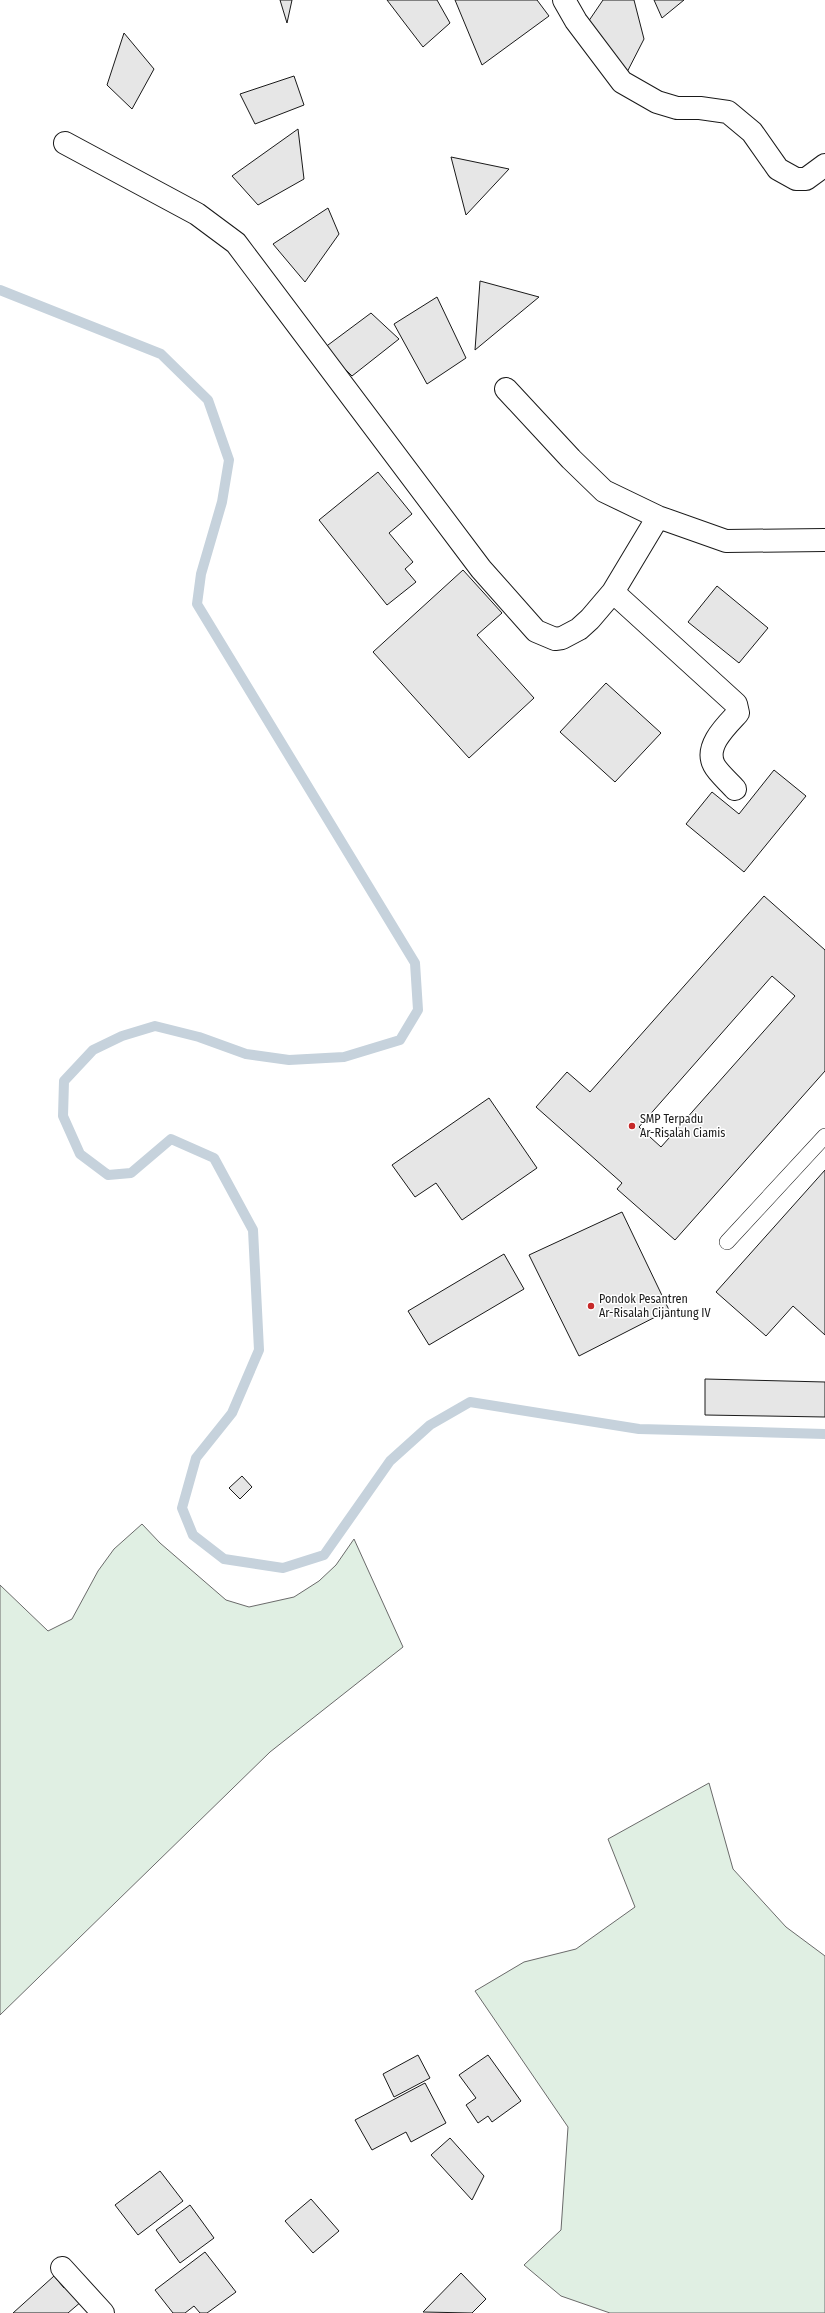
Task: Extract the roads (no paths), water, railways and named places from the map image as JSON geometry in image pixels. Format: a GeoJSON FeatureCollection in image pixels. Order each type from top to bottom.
{"type":"FeatureCollection","features":[{"type":"Feature","properties":{"kind":"street"},"geometry":{"type":"LineString","coordinates":[[564,0],[576,20],[622,82],[657,102],[677,108],[700,108],[728,112],[752,132],[778,169],[796,179],[806,179],[825,165]]}},
{"type":"Feature","properties":{"kind":"street"},"geometry":{"type":"LineString","coordinates":[[65,143],[197,214],[236,243],[482,569],[536,631],[555,639],[570,635],[590,619],[613,592],[658,517]]}},
{"type":"Feature","properties":{"kind":"street"},"geometry":{"type":"LineString","coordinates":[[506,389],[571,459],[604,491],[658,517],[726,541],[825,540]]}},
{"type":"Feature","properties":{"kind":"street"},"geometry":{"type":"LineString","coordinates":[[613,592],[736,704],[738,713],[715,740],[713,750],[713,764],[735,789]]}},
{"type":"Feature","properties":{"kind":"street"},"geometry":{"type":"LineString","coordinates":[[62,2268],[103,2313]]}},
{"type":"Feature","properties":{"kind":"lane"},"geometry":{"type":"LineString","coordinates":[[727,1242],[825,1136]]}},
{"type":"Feature","properties":{"kind":"waterway"},"geometry":{"type":"LineString","coordinates":[[0,290],[161,354],[208,400],[229,460],[222,502],[201,574],[197,604],[415,963],[418,1010],[400,1040],[344,1057],[289,1060],[246,1054],[199,1037],[155,1026],[122,1036],[93,1050],[64,1081],[63,1116],[80,1154],[108,1175],[131,1173],[171,1139],[214,1158],[253,1230],[259,1350],[232,1413],[196,1458],[182,1508],[193,1535],[224,1559],[283,1568],[324,1555],[390,1461],[430,1425],[470,1402],[639,1429],[825,1434]]}},
{"type":"Feature","properties":{"kind":"place","name":"SMP Terpadu Ar-Risalah Ciamis"},"geometry":{"type":"Point","coordinates":[632,1126]}},
{"type":"Feature","properties":{"kind":"place","name":"Pondok Pesantren Ar-Risalah Cijantung IV"},"geometry":{"type":"Point","coordinates":[591,1306]}}]}
